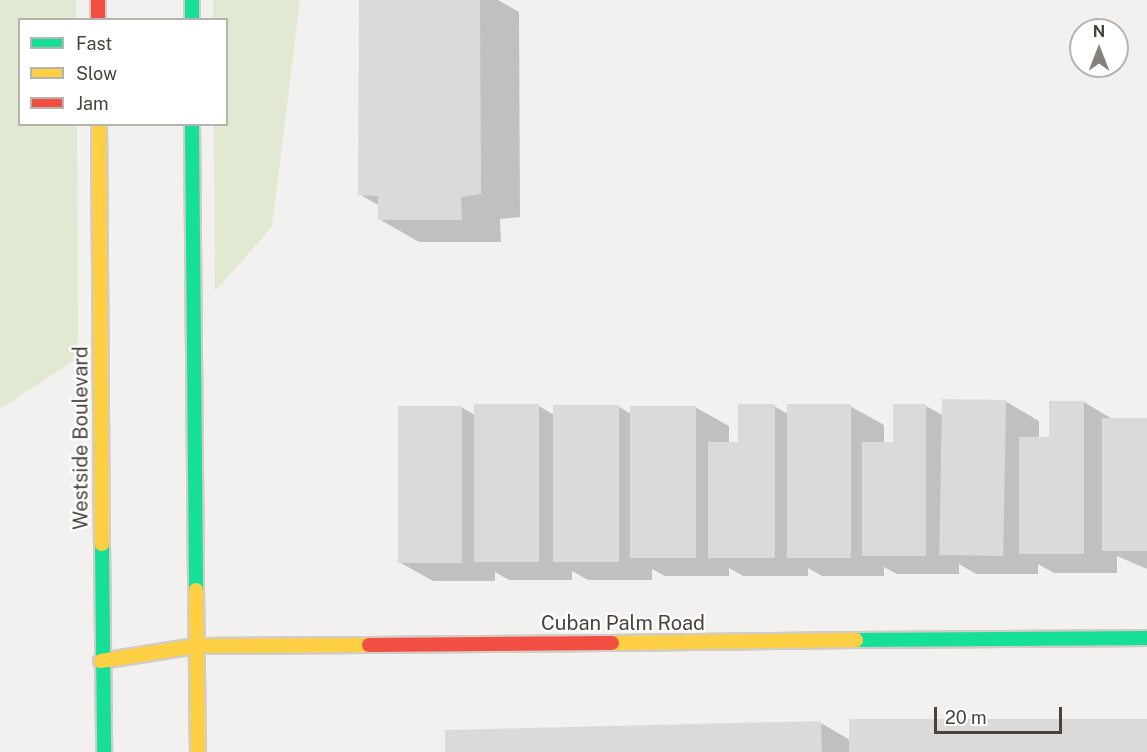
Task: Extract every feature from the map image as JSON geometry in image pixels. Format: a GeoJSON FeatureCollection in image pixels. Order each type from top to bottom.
{"type":"FeatureCollection","features":[{"type":"Feature","properties":{"kind":"street"},"geometry":{"type":"LineString","coordinates":[[98,0],[98,18]]}},
{"type":"Feature","properties":{"kind":"street"},"geometry":{"type":"LineString","coordinates":[[192,0],[192,18]]}},
{"type":"Feature","properties":{"kind":"street","name":"Westside Boulevard"},"geometry":{"type":"LineString","coordinates":[[99,126],[101,661],[104,752]]}},
{"type":"Feature","properties":{"kind":"street"},"geometry":{"type":"LineString","coordinates":[[192,126],[198,752]]}},
{"type":"Feature","properties":{"kind":"street","name":"Cuban Palm Road"},"geometry":{"type":"LineString","coordinates":[[101,661],[196,646],[1147,638]]}},
{"type":"Feature","properties":{"kind":"green space"},"geometry":{"type":"Polygon","coordinates":[[[0,0],[76,0],[76,18],[18,18],[18,126],[77,126],[78,358],[0,409],[0,0]]]}},
{"type":"Feature","properties":{"kind":"green space"},"geometry":{"type":"Polygon","coordinates":[[[213,0],[300,0],[272,227],[215,291],[214,126],[228,126],[228,18],[213,18],[213,0]]]}},
{"type":"Feature","properties":{"kind":"building"},"geometry":{"type":"Polygon","coordinates":[[[359,0],[480,0],[481,194],[461,197],[462,220],[378,220],[378,196],[358,195],[359,0]]]}},
{"type":"Feature","properties":{"kind":"building"},"geometry":{"type":"Polygon","coordinates":[[[942,399],[1006,400],[1003,556],[939,555],[942,399]]]}},
{"type":"Feature","properties":{"kind":"building"},"geometry":{"type":"Polygon","coordinates":[[[1049,401],[1084,401],[1084,554],[1019,554],[1019,437],[1049,437],[1049,401]]]}},
{"type":"Feature","properties":{"kind":"building"},"geometry":{"type":"Polygon","coordinates":[[[474,404],[539,404],[539,562],[474,562],[474,404]]]}},
{"type":"Feature","properties":{"kind":"building"},"geometry":{"type":"Polygon","coordinates":[[[738,404],[775,404],[775,558],[708,558],[708,442],[738,442],[738,404]]]}},
{"type":"Feature","properties":{"kind":"building"},"geometry":{"type":"Polygon","coordinates":[[[787,404],[851,404],[851,558],[787,558],[787,404]]]}},
{"type":"Feature","properties":{"kind":"building"},"geometry":{"type":"Polygon","coordinates":[[[893,404],[926,404],[926,556],[862,556],[862,442],[893,442],[893,404]]]}},
{"type":"Feature","properties":{"kind":"building"},"geometry":{"type":"Polygon","coordinates":[[[553,405],[619,405],[619,562],[553,562],[553,405]]]}},
{"type":"Feature","properties":{"kind":"building"},"geometry":{"type":"Polygon","coordinates":[[[398,406],[462,406],[462,563],[398,563],[398,406]]]}},
{"type":"Feature","properties":{"kind":"building"},"geometry":{"type":"Polygon","coordinates":[[[630,406],[696,406],[696,558],[630,558],[630,406]]]}},
{"type":"Feature","properties":{"kind":"building"},"geometry":{"type":"Polygon","coordinates":[[[1102,418],[1147,418],[1147,551],[1102,551],[1102,418]]]}},
{"type":"Feature","properties":{"kind":"building"},"geometry":{"type":"Polygon","coordinates":[[[849,719],[1147,719],[1147,752],[849,752],[849,719]]]}},
{"type":"Feature","properties":{"kind":"building"},"geometry":{"type":"Polygon","coordinates":[[[821,721],[822,752],[445,752],[445,730],[821,721]]]}},
{"type":"Feature","properties":{"kind":"traffic: fast"},"geometry":{"type":"LineString","coordinates":[[192,0],[192,18]]}},
{"type":"Feature","properties":{"kind":"traffic: fast"},"geometry":{"type":"LineString","coordinates":[[192,126],[196,590]]}},
{"type":"Feature","properties":{"kind":"traffic: fast"},"geometry":{"type":"LineString","coordinates":[[102,544],[104,752]]}},
{"type":"Feature","properties":{"kind":"traffic: fast"},"geometry":{"type":"LineString","coordinates":[[856,640],[1147,638]]}},
{"type":"Feature","properties":{"kind":"traffic: slow"},"geometry":{"type":"LineString","coordinates":[[99,126],[102,544]]}},
{"type":"Feature","properties":{"kind":"traffic: slow"},"geometry":{"type":"LineString","coordinates":[[196,590],[198,752]]}},
{"type":"Feature","properties":{"kind":"traffic: slow"},"geometry":{"type":"LineString","coordinates":[[612,643],[856,640]]}},
{"type":"Feature","properties":{"kind":"traffic: slow"},"geometry":{"type":"LineString","coordinates":[[101,661],[196,646],[369,645]]}},
{"type":"Feature","properties":{"kind":"traffic: jam"},"geometry":{"type":"LineString","coordinates":[[98,0],[98,18]]}},
{"type":"Feature","properties":{"kind":"traffic: jam"},"geometry":{"type":"LineString","coordinates":[[369,645],[612,643]]}}]}
